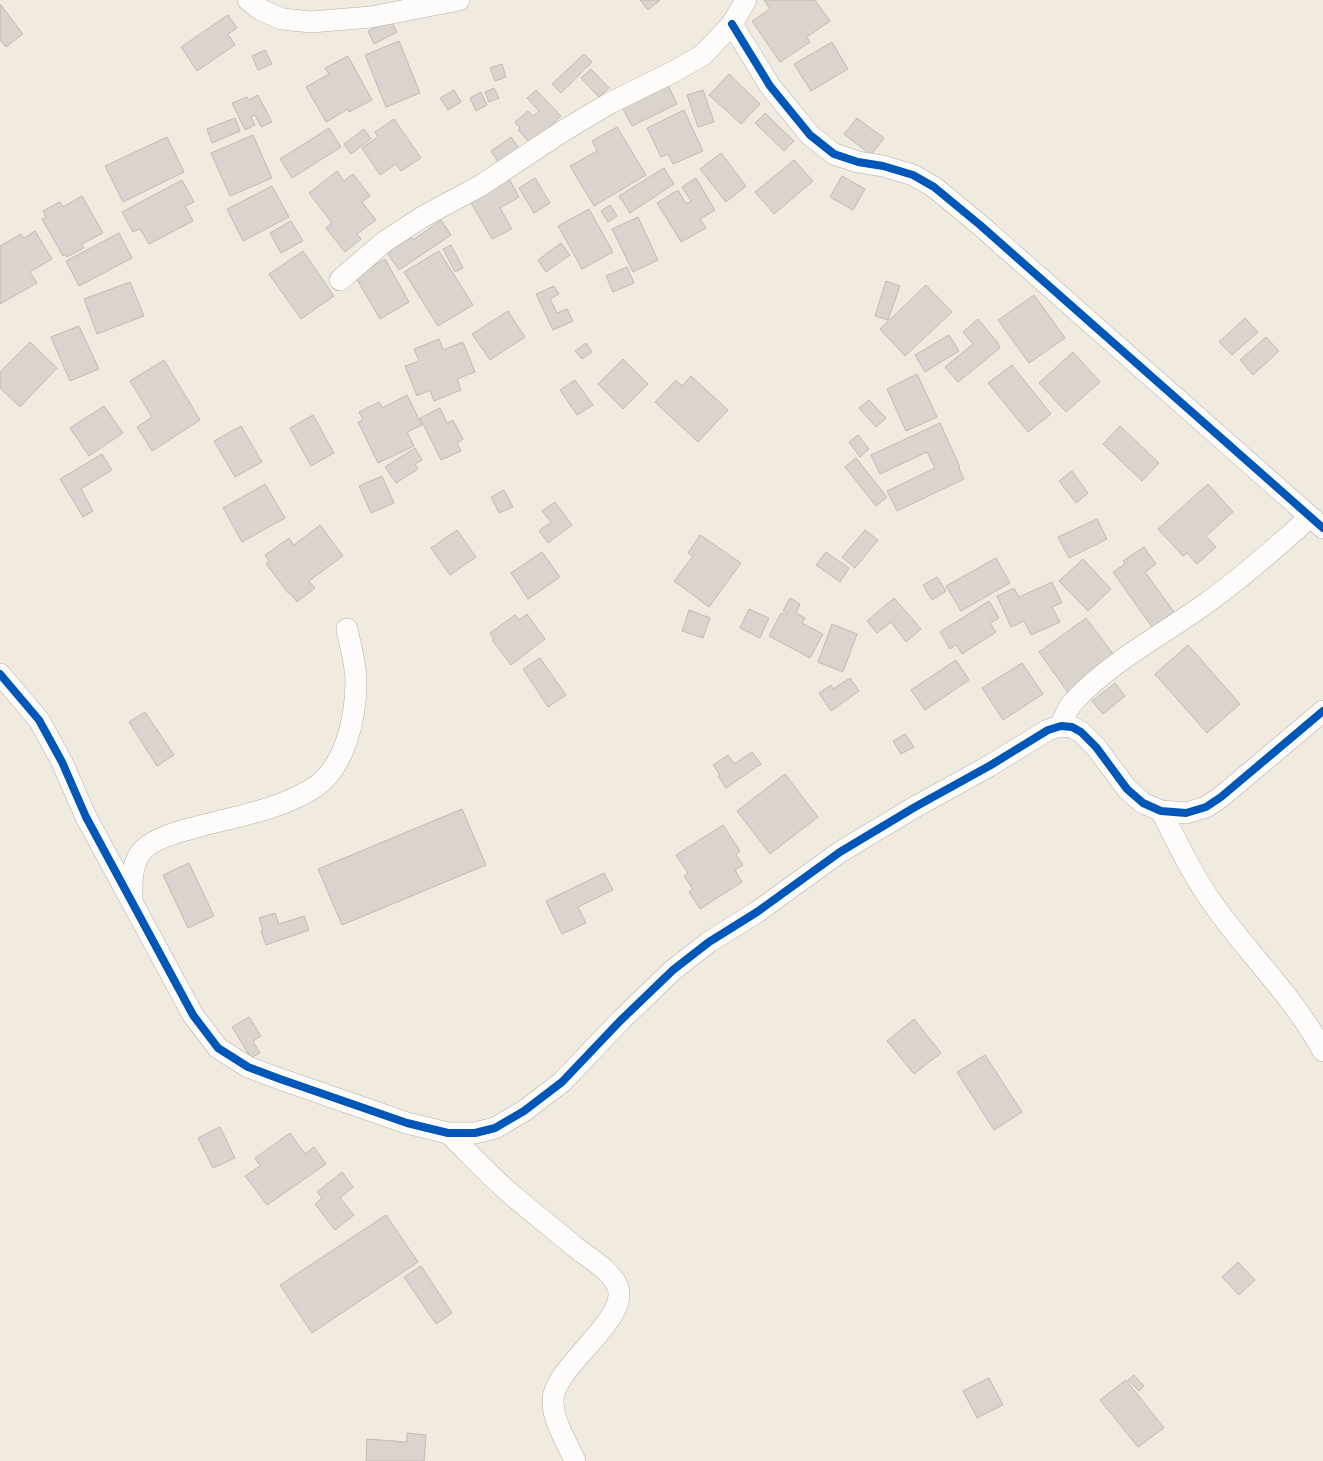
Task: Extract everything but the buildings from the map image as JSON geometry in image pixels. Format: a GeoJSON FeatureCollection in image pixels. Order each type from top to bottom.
{"type":"FeatureCollection","features":[{"type":"Feature","properties":{"kind":"street"},"geometry":{"type":"LineString","coordinates":[[248,0],[261,10],[282,19],[310,22],[371,17],[459,0]]}},
{"type":"Feature","properties":{"kind":"street"},"geometry":{"type":"LineString","coordinates":[[340,280],[384,242],[424,216],[480,186],[563,131],[610,103],[703,55],[732,24],[746,0]]}},
{"type":"Feature","properties":{"kind":"street"},"geometry":{"type":"LineString","coordinates":[[732,24],[770,86],[810,135],[834,154],[858,162],[883,166],[913,175],[934,187],[980,224],[1316,522],[1094,683],[1075,700],[1061,726]]}},
{"type":"Feature","properties":{"kind":"street"},"geometry":{"type":"LineString","coordinates":[[132,902],[133,869],[140,853],[157,840],[180,831],[275,806],[313,789],[334,768],[347,741],[354,712],[356,680],[347,629]]}},
{"type":"Feature","properties":{"kind":"street"},"geometry":{"type":"LineString","coordinates":[[0,674],[39,720],[62,762],[86,816],[193,1015],[218,1048],[248,1067],[408,1123],[448,1132],[475,1133],[495,1128],[524,1112],[562,1082],[620,1021],[673,970],[709,942],[757,912],[840,852],[915,807],[992,765],[1048,730],[1061,726],[1072,727],[1086,736],[1127,789],[1143,803],[1161,810],[1186,813],[1206,807],[1221,797],[1323,712]]}},
{"type":"Feature","properties":{"kind":"street"},"geometry":{"type":"LineString","coordinates":[[1161,810],[1187,862],[1208,898],[1291,1004],[1317,1039],[1323,1051]]}},
{"type":"Feature","properties":{"kind":"street"},"geometry":{"type":"LineString","coordinates":[[448,1132],[509,1192],[604,1270],[617,1286],[619,1298],[613,1314],[560,1378],[552,1399],[556,1419],[575,1461]]}},
{"type":"Feature","properties":{"kind":"cycle path"},"geometry":{"type":"LineString","coordinates":[[732,24],[770,86],[810,135],[834,154],[858,162],[883,166],[913,175],[934,187],[980,225],[1323,528]]}},
{"type":"Feature","properties":{"kind":"cycle path"},"geometry":{"type":"LineString","coordinates":[[0,674],[39,720],[62,762],[86,817],[193,1015],[218,1048],[248,1067],[280,1079],[407,1123],[448,1133],[475,1133],[495,1128],[524,1111],[562,1082],[620,1021],[673,970],[709,942],[757,912],[840,852],[1048,730],[1061,726],[1072,727],[1081,732],[1096,747],[1127,789],[1143,803],[1161,811],[1186,813],[1206,807],[1221,797],[1323,711]]}}]}
